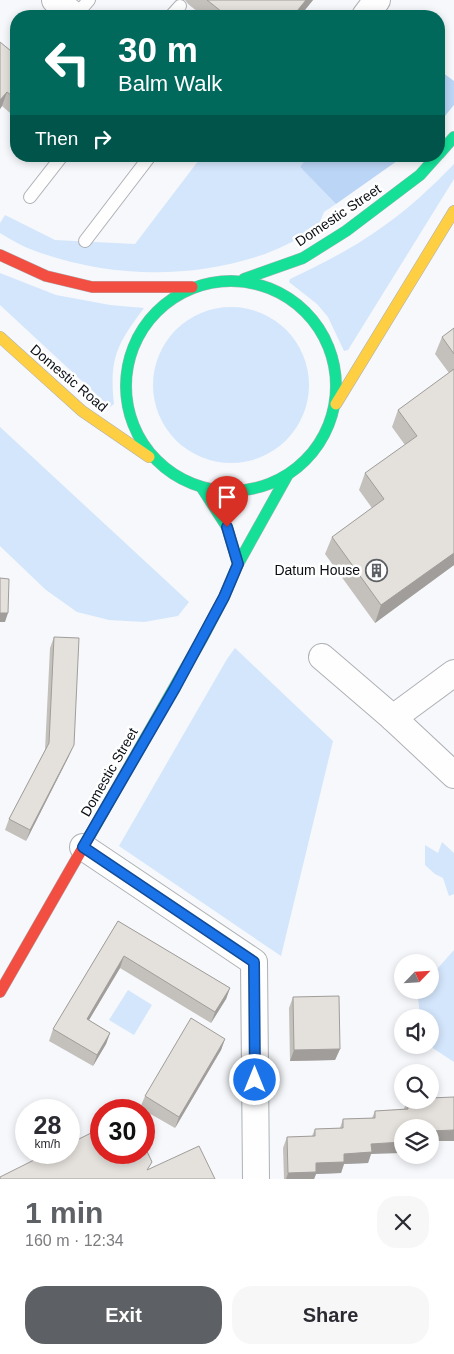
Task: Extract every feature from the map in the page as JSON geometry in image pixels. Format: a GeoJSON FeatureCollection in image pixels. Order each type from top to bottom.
{"type":"FeatureCollection","features":[{"type":"Feature","properties":{"kind":"main road","name":"Domestic Street"},"geometry":{"type":"LineString","coordinates":[[445,147],[454,137]]}},
{"type":"Feature","properties":{"kind":"main road","name":"Domestic Street"},"geometry":{"type":"LineString","coordinates":[[244,279],[303,258],[329,242],[420,175],[432,162]]}},
{"type":"Feature","properties":{"kind":"main road"},"geometry":{"type":"LineString","coordinates":[[193,287],[163,304],[142,329],[129,358],[126,390],[132,422],[147,450],[170,472],[202,488],[231,492],[260,488],[287,476],[310,458],[326,433],[335,405],[454,211]]}},
{"type":"Feature","properties":{"kind":"main road"},"geometry":{"type":"LineString","coordinates":[[0,255],[46,276],[92,287],[193,287],[227,280],[244,279],[290,297],[313,318],[329,344],[337,374],[335,405]]}},
{"type":"Feature","properties":{"kind":"main road","name":"Domestic Road"},"geometry":{"type":"LineString","coordinates":[[0,337],[82,411],[170,472]]}},
{"type":"Feature","properties":{"kind":"main road","name":"Domestic Street"},"geometry":{"type":"LineString","coordinates":[[0,992],[203,637],[224,597],[238,564],[287,476]]}},
{"type":"Feature","properties":{"kind":"main road"},"geometry":{"type":"LineString","coordinates":[[202,488],[227,527],[238,564]]}},
{"type":"Feature","properties":{"kind":"street"},"geometry":{"type":"LineString","coordinates":[[55,0],[68,10]]}},
{"type":"Feature","properties":{"kind":"street"},"geometry":{"type":"LineString","coordinates":[[322,656],[454,775]]}},
{"type":"Feature","properties":{"kind":"street"},"geometry":{"type":"LineString","coordinates":[[393,718],[454,673]]}},
{"type":"Feature","properties":{"kind":"street"},"geometry":{"type":"LineString","coordinates":[[83,847],[254,962],[256,1179]]}},
{"type":"Feature","properties":{"kind":"lane"},"geometry":{"type":"LineString","coordinates":[[80,10],[88,0]]}},
{"type":"Feature","properties":{"kind":"lane"},"geometry":{"type":"LineString","coordinates":[[176,10],[180,6]]}},
{"type":"Feature","properties":{"kind":"lane"},"geometry":{"type":"LineString","coordinates":[[30,197],[57,162]]}},
{"type":"Feature","properties":{"kind":"lane"},"geometry":{"type":"LineString","coordinates":[[85,241],[145,162]]}},
{"type":"Feature","properties":{"kind":"shaded area"},"geometry":{"type":"Polygon","coordinates":[[[445,74],[454,81],[454,105],[445,116],[445,74]]]}},
{"type":"Feature","properties":{"kind":"shaded area"},"geometry":{"type":"Polygon","coordinates":[[[197,162],[304,162],[300,167],[336,204],[324,212],[317,229],[265,254],[207,268],[177,271],[147,272],[118,270],[88,266],[59,259],[30,249],[0,233],[0,223],[5,215],[55,240],[135,244],[197,162]]]}},
{"type":"Feature","properties":{"kind":"shaded area"},"geometry":{"type":"Polygon","coordinates":[[[304,162],[396,162],[336,204],[300,167],[304,162]]]}},
{"type":"Feature","properties":{"kind":"shaded area"},"geometry":{"type":"Polygon","coordinates":[[[454,164],[454,179],[348,350],[344,351],[328,317],[317,304],[289,282],[290,279],[314,268],[381,228],[419,198],[454,164]]]}},
{"type":"Feature","properties":{"kind":"shaded area"},"geometry":{"type":"Polygon","coordinates":[[[0,273],[56,295],[110,305],[144,308],[127,332],[117,352],[113,375],[114,404],[110,407],[0,305],[0,273]]]}},
{"type":"Feature","properties":{"kind":"shaded area"},"geometry":{"type":"Polygon","coordinates":[[[231,307],[261,313],[286,330],[303,355],[309,385],[303,415],[286,440],[261,457],[231,463],[201,457],[176,440],[159,415],[153,385],[159,355],[176,330],[201,313],[231,307]]]}},
{"type":"Feature","properties":{"kind":"shaded area"},"geometry":{"type":"Polygon","coordinates":[[[0,427],[189,602],[178,616],[144,622],[109,620],[77,612],[46,590],[0,546],[0,427]]]}},
{"type":"Feature","properties":{"kind":"shaded area"},"geometry":{"type":"Polygon","coordinates":[[[235,648],[333,741],[281,956],[119,846],[235,648]]]}},
{"type":"Feature","properties":{"kind":"shaded area"},"geometry":{"type":"Polygon","coordinates":[[[442,842],[454,853],[454,894],[449,896],[443,878],[425,865],[425,845],[438,853],[442,842]]]}},
{"type":"Feature","properties":{"kind":"shaded area"},"geometry":{"type":"Polygon","coordinates":[[[454,950],[454,1062],[439,1052],[439,1009],[419,1009],[418,999],[439,999],[439,967],[454,950]]]}},
{"type":"Feature","properties":{"kind":"shaded area"},"geometry":{"type":"Polygon","coordinates":[[[128,990],[152,1005],[134,1035],[109,1020],[128,990]]]}},
{"type":"Feature","properties":{"kind":"building"},"geometry":{"type":"Polygon","coordinates":[[[207,0],[306,0],[298,10],[220,10],[207,0]]]}},
{"type":"Feature","properties":{"kind":"building"},"geometry":{"type":"Polygon","coordinates":[[[0,42],[10,50],[10,94],[7,92],[0,100],[0,42]]]}},
{"type":"Feature","properties":{"kind":"building"},"geometry":{"type":"Polygon","coordinates":[[[454,328],[454,354],[442,337],[454,328]]]}},
{"type":"Feature","properties":{"kind":"building"},"geometry":{"type":"Polygon","coordinates":[[[454,369],[454,553],[381,605],[332,537],[384,499],[365,473],[417,436],[398,410],[454,369]]]}},
{"type":"Feature","properties":{"kind":"building"},"geometry":{"type":"Polygon","coordinates":[[[0,578],[9,579],[8,613],[0,613],[0,578]]]}},
{"type":"Feature","properties":{"kind":"building"},"geometry":{"type":"Polygon","coordinates":[[[54,637],[79,638],[74,745],[30,830],[9,819],[49,743],[54,637]]]}},
{"type":"Feature","properties":{"kind":"building"},"geometry":{"type":"Polygon","coordinates":[[[118,921],[230,988],[215,1012],[124,956],[87,1019],[110,1033],[97,1055],[53,1029],[118,921]]]}},
{"type":"Feature","properties":{"kind":"building"},"geometry":{"type":"Polygon","coordinates":[[[339,996],[340,1049],[294,1050],[293,997],[339,996]]]}},
{"type":"Feature","properties":{"kind":"building"},"geometry":{"type":"Polygon","coordinates":[[[191,1018],[225,1039],[179,1117],[155,1102],[155,1099],[145,1096],[191,1018]]]}},
{"type":"Feature","properties":{"kind":"building"},"geometry":{"type":"Polygon","coordinates":[[[454,1097],[454,1130],[439,1131],[439,1119],[394,1119],[394,1143],[371,1144],[372,1152],[344,1154],[344,1162],[316,1163],[316,1172],[288,1173],[287,1137],[315,1136],[315,1129],[343,1128],[343,1119],[375,1118],[375,1111],[439,1109],[439,1098],[454,1097]]]}},
{"type":"Feature","properties":{"kind":"building"},"geometry":{"type":"Polygon","coordinates":[[[90,1134],[90,1164],[151,1164],[147,1170],[199,1146],[215,1179],[0,1179],[0,1177],[26,1164],[80,1164],[80,1138],[90,1134]]]}},
{"type":"Feature","properties":{"kind":"traffic: fast"},"geometry":{"type":"LineString","coordinates":[[445,147],[454,137]]}},
{"type":"Feature","properties":{"kind":"traffic: fast"},"geometry":{"type":"LineString","coordinates":[[244,279],[303,258],[346,231],[420,175],[432,162]]}},
{"type":"Feature","properties":{"kind":"traffic: fast"},"geometry":{"type":"LineString","coordinates":[[221,281],[241,281],[262,285],[281,293],[298,305],[312,319],[324,336],[332,355],[336,386],[332,417],[324,436],[312,453],[298,467],[281,479],[262,487],[241,491],[221,491],[200,487],[181,479],[164,467],[150,453],[138,436],[130,417],[126,396],[126,376],[130,355],[138,336],[150,319],[164,305],[181,293],[200,285],[221,281]]}},
{"type":"Feature","properties":{"kind":"traffic: fast"},"geometry":{"type":"LineString","coordinates":[[89,837],[203,637],[224,597],[238,564],[287,476]]}},
{"type":"Feature","properties":{"kind":"traffic: fast"},"geometry":{"type":"LineString","coordinates":[[202,488],[227,527],[238,564]]}},
{"type":"Feature","properties":{"kind":"traffic: slow"},"geometry":{"type":"LineString","coordinates":[[336,404],[454,211]]}},
{"type":"Feature","properties":{"kind":"traffic: slow"},"geometry":{"type":"LineString","coordinates":[[0,337],[82,411],[149,457]]}},
{"type":"Feature","properties":{"kind":"traffic: jam"},"geometry":{"type":"LineString","coordinates":[[0,255],[46,276],[92,287],[192,287]]}},
{"type":"Feature","properties":{"kind":"traffic: jam"},"geometry":{"type":"LineString","coordinates":[[0,992],[89,837]]}},
{"type":"Feature","properties":{"kind":"place","name":"Datum House"},"geometry":{"type":"Point","coordinates":[376,570]}},
{"type":"Feature","properties":{"kind":"route"},"geometry":{"type":"LineString","coordinates":[[227,527],[238,564],[224,597],[175,688],[83,847],[254,962],[255,1080]]}}]}
